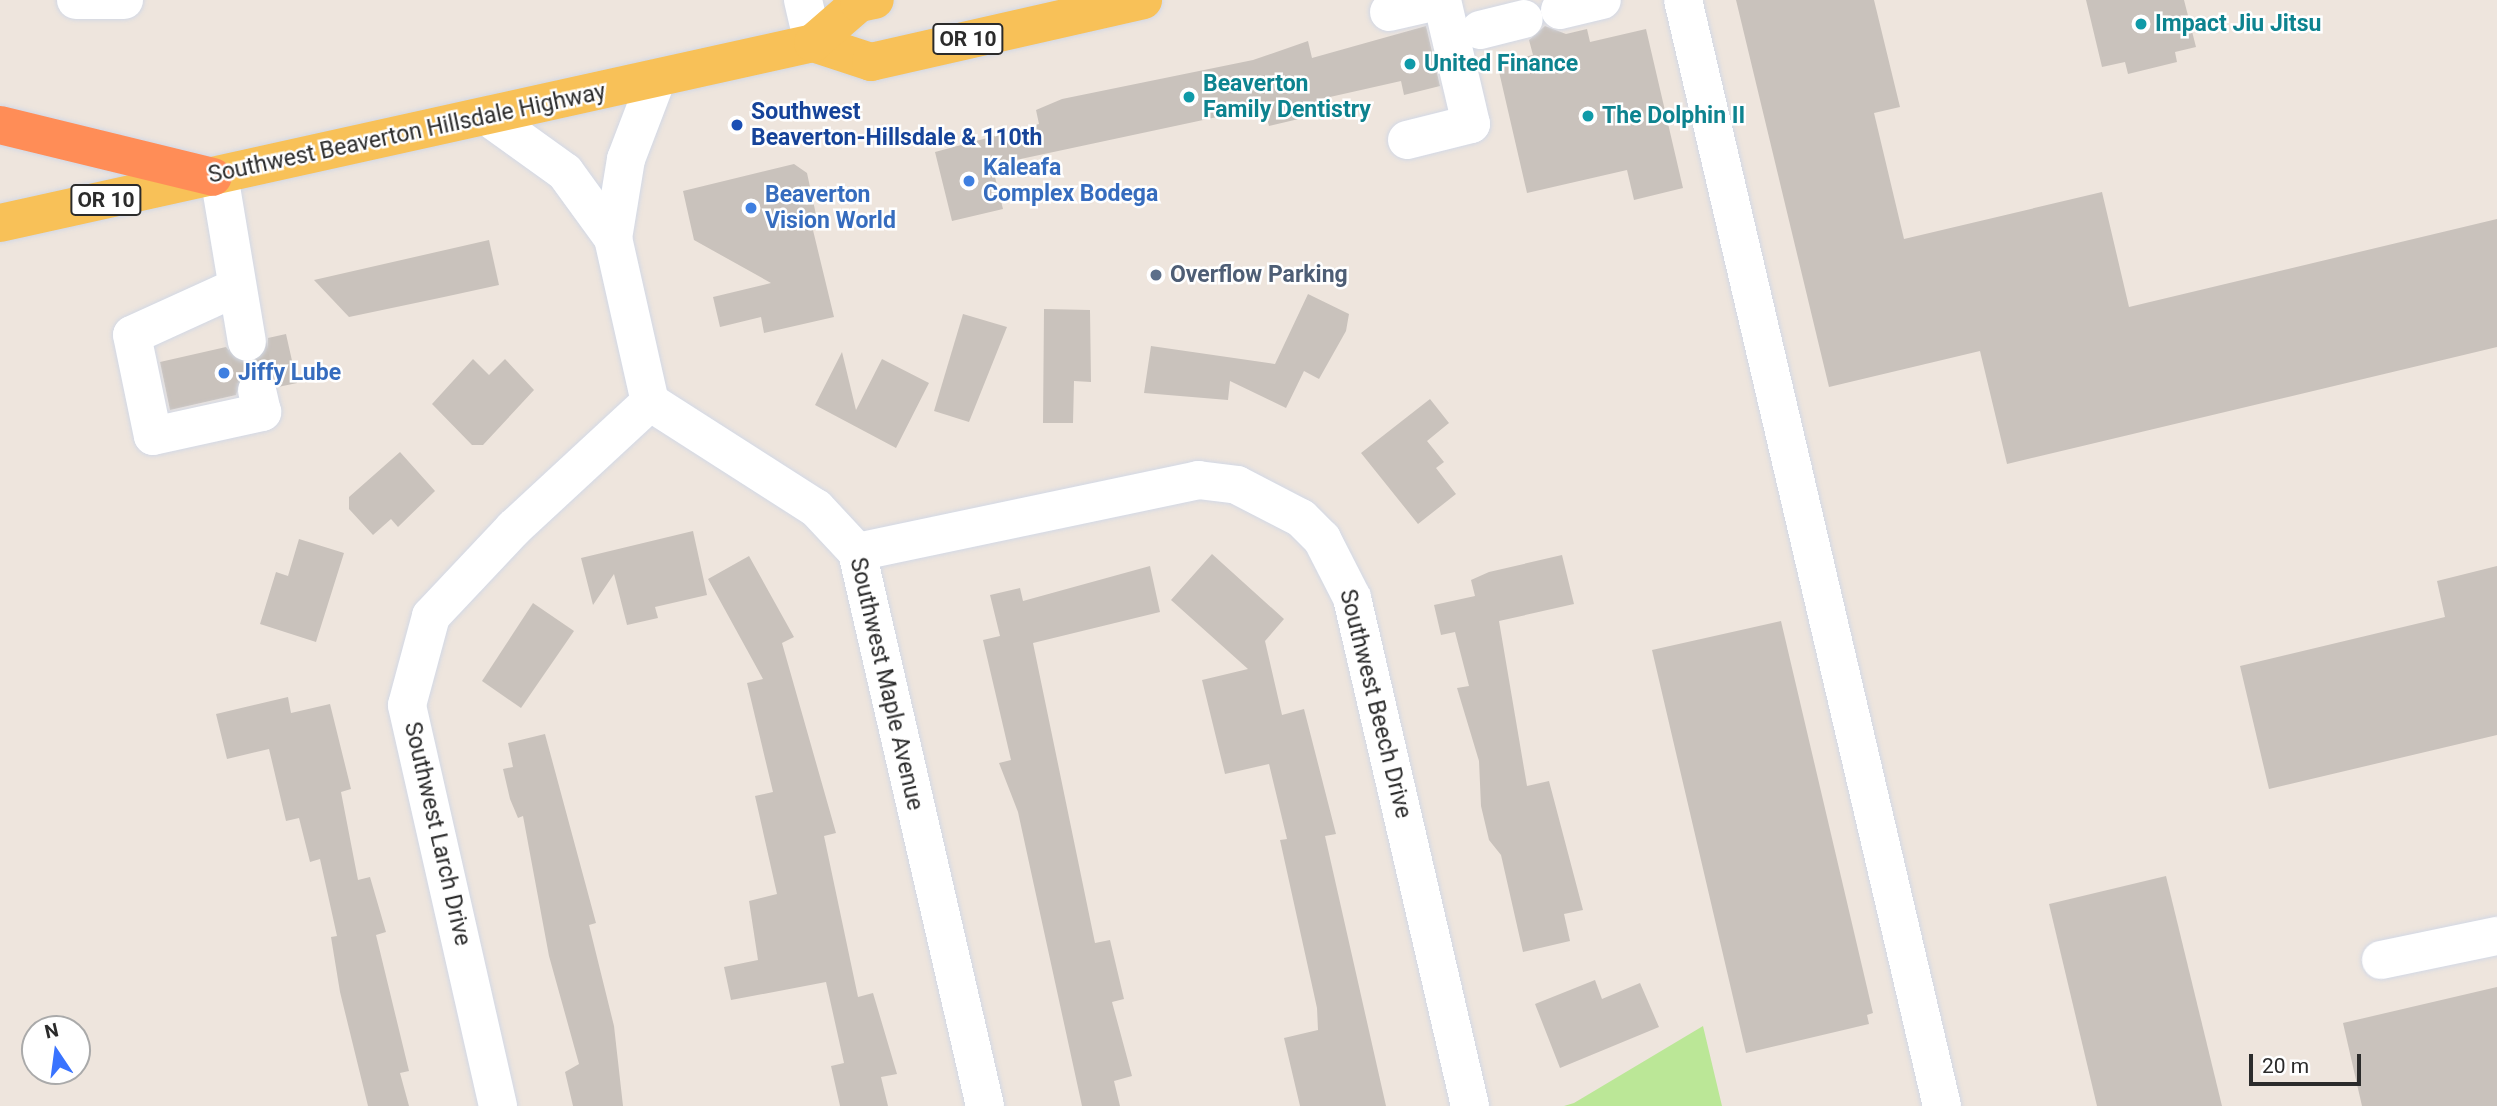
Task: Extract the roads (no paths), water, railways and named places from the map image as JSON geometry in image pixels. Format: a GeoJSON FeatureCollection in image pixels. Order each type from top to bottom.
{"type":"FeatureCollection","features":[{"type":"Feature","properties":{"kind":"highway"},"geometry":{"type":"LineString","coordinates":[[0,125],[216,176]]}},
{"type":"Feature","properties":{"kind":"main road","name":"Southwest Beaverton Hillsdale Highway"},"geometry":{"type":"LineString","coordinates":[[0,223],[813,43],[859,4],[875,0]]}},
{"type":"Feature","properties":{"kind":"main road","name":"OR 10"},"geometry":{"type":"LineString","coordinates":[[813,43],[871,62],[1143,0]]}},
{"type":"Feature","properties":{"kind":"street"},"geometry":{"type":"LineString","coordinates":[[76,0],[124,0]]}},
{"type":"Feature","properties":{"kind":"street"},"geometry":{"type":"LineString","coordinates":[[803,0],[813,43]]}},
{"type":"Feature","properties":{"kind":"street"},"geometry":{"type":"LineString","coordinates":[[1388,12],[1442,0],[1471,124],[1407,140]]}},
{"type":"Feature","properties":{"kind":"street"},"geometry":{"type":"LineString","coordinates":[[1480,30],[1602,0]]}},
{"type":"Feature","properties":{"kind":"street"},"geometry":{"type":"LineString","coordinates":[[1683,0],[1942,1106]]}},
{"type":"Feature","properties":{"kind":"street"},"geometry":{"type":"LineString","coordinates":[[650,402],[614,239],[626,159],[657,78]]}},
{"type":"Feature","properties":{"kind":"street"},"geometry":{"type":"LineString","coordinates":[[487,116],[565,172],[614,239]]}},
{"type":"Feature","properties":{"kind":"street"},"geometry":{"type":"LineString","coordinates":[[216,176],[247,342]]}},
{"type":"Feature","properties":{"kind":"street"},"geometry":{"type":"LineString","coordinates":[[235,288],[132,335],[153,436],[262,412],[257,391]]}},
{"type":"Feature","properties":{"kind":"street","name":"Southwest Maple Avenue"},"geometry":{"type":"LineString","coordinates":[[650,402],[816,508],[857,552],[985,1106]]}},
{"type":"Feature","properties":{"kind":"street","name":"Southwest Larch Drive"},"geometry":{"type":"LineString","coordinates":[[498,1106],[407,705],[431,616],[514,528],[650,402]]}},
{"type":"Feature","properties":{"kind":"street","name":"Southwest Beech Drive"},"geometry":{"type":"LineString","coordinates":[[857,552],[1198,480],[1237,485],[1301,518],[1322,539],[1352,598],[1469,1106]]}},
{"type":"Feature","properties":{"kind":"street"},"geometry":{"type":"LineString","coordinates":[[2381,960],[2497,936]]}},
{"type":"Feature","properties":{"kind":"tunnel"},"geometry":{"type":"LineString","coordinates":[[247,342],[257,391]]}},
{"type":"Feature","properties":{"kind":"place","name":"Impact Jiu Jitsu"},"geometry":{"type":"Point","coordinates":[2141,24]}},
{"type":"Feature","properties":{"kind":"place","name":"United Finance"},"geometry":{"type":"Point","coordinates":[1410,64]}},
{"type":"Feature","properties":{"kind":"place","name":"Beaverton Family Dentistry"},"geometry":{"type":"Point","coordinates":[1189,97]}},
{"type":"Feature","properties":{"kind":"place","name":"The Dolphin II"},"geometry":{"type":"Point","coordinates":[1588,116]}},
{"type":"Feature","properties":{"kind":"place","name":"Southwest Beaverton-Hillsdale & 110th"},"geometry":{"type":"Point","coordinates":[737,125]}},
{"type":"Feature","properties":{"kind":"place","name":"Kaleafa Complex Bodega"},"geometry":{"type":"Point","coordinates":[969,181]}},
{"type":"Feature","properties":{"kind":"place","name":"Beaverton Vision World"},"geometry":{"type":"Point","coordinates":[751,208]}},
{"type":"Feature","properties":{"kind":"place","name":"Overflow Parking"},"geometry":{"type":"Point","coordinates":[1156,275]}},
{"type":"Feature","properties":{"kind":"place","name":"Jiffy Lube"},"geometry":{"type":"Point","coordinates":[224,373]}}]}
